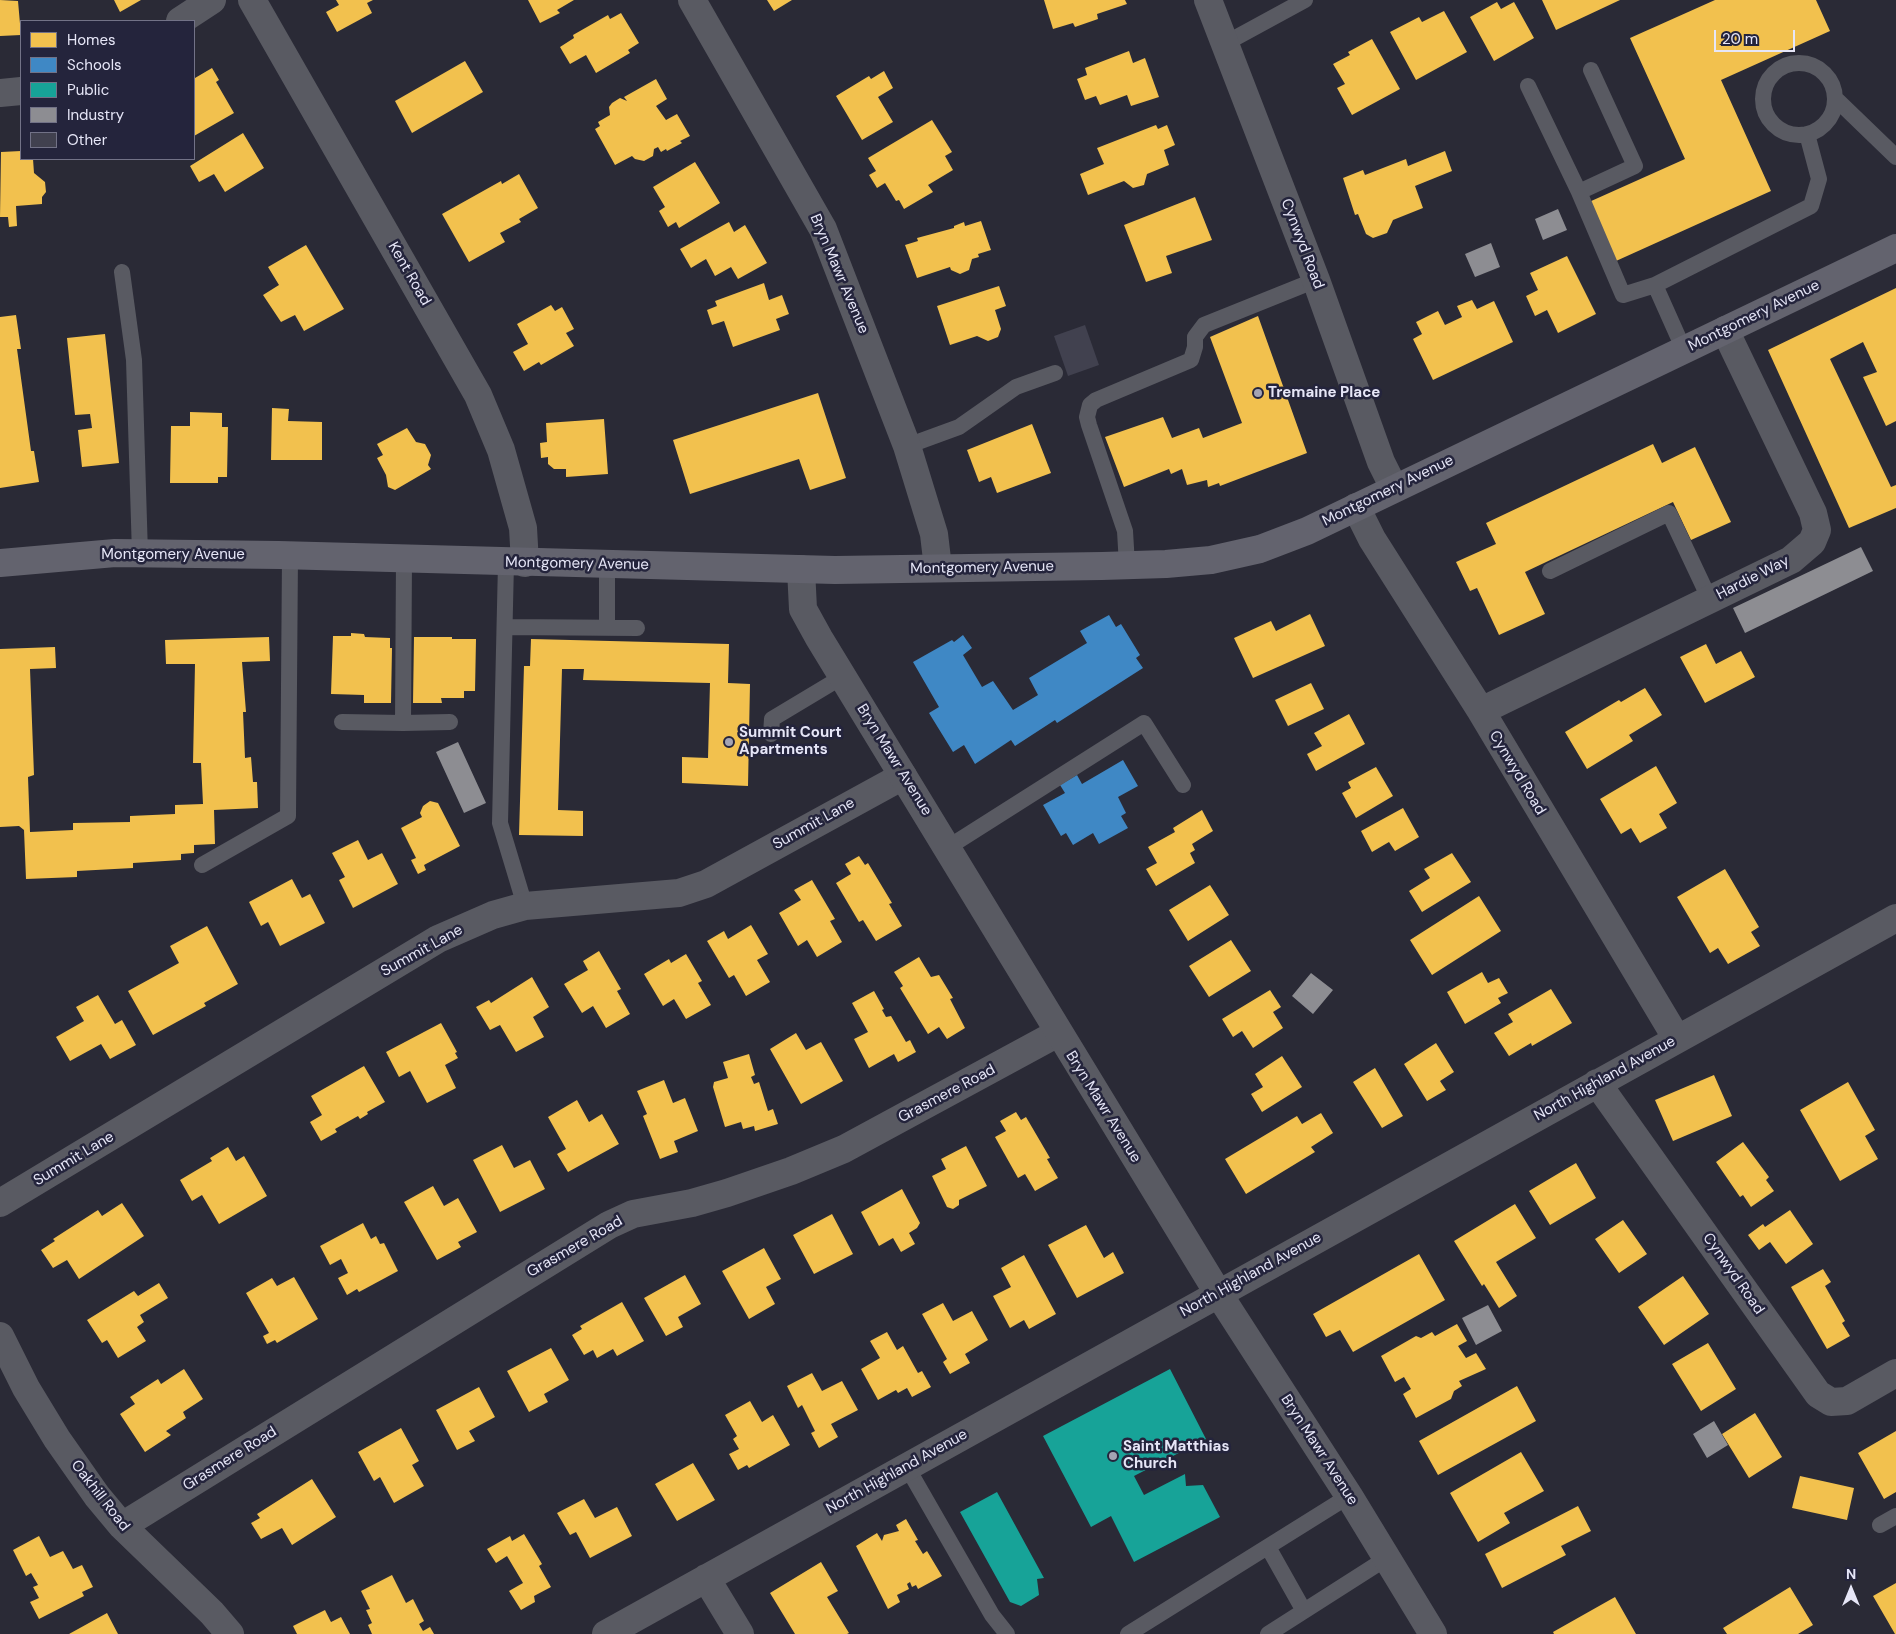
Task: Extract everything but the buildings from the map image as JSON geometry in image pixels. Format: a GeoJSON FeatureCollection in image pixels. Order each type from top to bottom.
{"type":"FeatureCollection","features":[{"type":"Feature","properties":{"kind":"main road","name":"Montgomery Avenue"},"geometry":{"type":"LineString","coordinates":[[0,563],[115,553],[607,565],[938,568],[1166,564],[1236,556],[1307,531],[1896,248]]}},
{"type":"Feature","properties":{"kind":"street"},"geometry":{"type":"LineString","coordinates":[[182,20],[212,0]]}},
{"type":"Feature","properties":{"kind":"street","name":"Kent Road"},"geometry":{"type":"LineString","coordinates":[[252,0],[478,395],[501,450],[523,528],[515,563]]}},
{"type":"Feature","properties":{"kind":"street","name":"Bryn Mawr Avenue"},"geometry":{"type":"LineString","coordinates":[[692,0],[824,228],[907,446],[934,534],[938,568]]}},
{"type":"Feature","properties":{"kind":"street","name":"Cynwyd Road"},"geometry":{"type":"LineString","coordinates":[[1208,0],[1316,280],[1381,462],[1394,488]]}},
{"type":"Feature","properties":{"kind":"street"},"geometry":{"type":"LineString","coordinates":[[0,93],[20,90]]}},
{"type":"Feature","properties":{"kind":"street","name":"Hardie Way"},"geometry":{"type":"LineString","coordinates":[[1480,711],[1799,555],[1812,542],[1817,530],[1813,513],[1725,330]]}},
{"type":"Feature","properties":{"kind":"street","name":"Cynwyd Road"},"geometry":{"type":"LineString","coordinates":[[1356,507],[1372,539],[1480,711],[1677,1039]]}},
{"type":"Feature","properties":{"kind":"street","name":"Bryn Mawr Avenue"},"geometry":{"type":"LineString","coordinates":[[801,568],[803,609],[842,677],[1218,1293],[1349,1496],[1433,1634]]}},
{"type":"Feature","properties":{"kind":"street","name":"Summit Lane"},"geometry":{"type":"LineString","coordinates":[[0,1203],[438,939],[493,915],[525,906],[679,893],[706,884],[903,776]]}},
{"type":"Feature","properties":{"kind":"street","name":"North Highland Avenue"},"geometry":{"type":"LineString","coordinates":[[606,1634],[1896,918]]}},
{"type":"Feature","properties":{"kind":"street","name":"Grasmere Road"},"geometry":{"type":"LineString","coordinates":[[122,1526],[609,1225],[633,1214],[692,1203],[727,1193],[791,1171],[844,1149],[1058,1033]]}},
{"type":"Feature","properties":{"kind":"street","name":"Cynwyd Road"},"geometry":{"type":"LineString","coordinates":[[1597,1083],[1818,1394],[1831,1402],[1847,1401],[1896,1373]]}},
{"type":"Feature","properties":{"kind":"street","name":"Oakhill Road"},"geometry":{"type":"LineString","coordinates":[[0,1336],[26,1388],[57,1439],[97,1496],[122,1526],[212,1613],[230,1634]]}},
{"type":"Feature","properties":{"kind":"street"},"geometry":{"type":"LineString","coordinates":[[706,1578],[740,1634]]}},
{"type":"Feature","properties":{"kind":"lane"},"geometry":{"type":"LineString","coordinates":[[1226,43],[1305,0]]}},
{"type":"Feature","properties":{"kind":"lane"},"geometry":{"type":"LineString","coordinates":[[1836,99],[1829,121],[1821,129],[1808,134],[1787,134],[1769,120],[1763,97],[1765,86],[1771,76],[1780,68],[1790,64],[1812,65],[1829,78],[1836,99],[1896,157]]}},
{"type":"Feature","properties":{"kind":"lane"},"geometry":{"type":"LineString","coordinates":[[1579,192],[1635,166],[1591,70]]}},
{"type":"Feature","properties":{"kind":"lane"},"geometry":{"type":"LineString","coordinates":[[1528,86],[1579,192],[1623,295],[1655,285],[1811,206],[1819,179],[1808,134]]}},
{"type":"Feature","properties":{"kind":"lane"},"geometry":{"type":"LineString","coordinates":[[122,272],[134,360],[140,554]]}},
{"type":"Feature","properties":{"kind":"lane"},"geometry":{"type":"LineString","coordinates":[[1127,565],[1126,531],[1089,425],[1087,417],[1090,405],[1096,400],[1191,360],[1196,347],[1196,338],[1204,325],[1316,280]]}},
{"type":"Feature","properties":{"kind":"lane"},"geometry":{"type":"LineString","coordinates":[[1655,285],[1684,350]]}},
{"type":"Feature","properties":{"kind":"lane"},"geometry":{"type":"LineString","coordinates":[[907,446],[959,427],[1016,387],[1055,373]]}},
{"type":"Feature","properties":{"kind":"lane"},"geometry":{"type":"LineString","coordinates":[[1550,571],[1669,513],[1710,600]]}},
{"type":"Feature","properties":{"kind":"lane"},"geometry":{"type":"LineString","coordinates":[[202,865],[288,816],[290,556]]}},
{"type":"Feature","properties":{"kind":"lane"},"geometry":{"type":"LineString","coordinates":[[403,723],[404,559]]}},
{"type":"Feature","properties":{"kind":"lane"},"geometry":{"type":"LineString","coordinates":[[515,563],[505,627],[500,824],[525,906]]}},
{"type":"Feature","properties":{"kind":"lane"},"geometry":{"type":"LineString","coordinates":[[607,565],[607,628]]}},
{"type":"Feature","properties":{"kind":"lane"},"geometry":{"type":"LineString","coordinates":[[505,627],[638,628]]}},
{"type":"Feature","properties":{"kind":"lane"},"geometry":{"type":"LineString","coordinates":[[771,734],[772,719],[842,677]]}},
{"type":"Feature","properties":{"kind":"lane"},"geometry":{"type":"LineString","coordinates":[[342,722],[450,722]]}},
{"type":"Feature","properties":{"kind":"lane"},"geometry":{"type":"LineString","coordinates":[[947,848],[1144,724],[1183,785]]}},
{"type":"Feature","properties":{"kind":"lane"},"geometry":{"type":"LineString","coordinates":[[907,1467],[992,1615],[1007,1634]]}},
{"type":"Feature","properties":{"kind":"lane"},"geometry":{"type":"LineString","coordinates":[[1128,1634],[1349,1496]]}},
{"type":"Feature","properties":{"kind":"lane"},"geometry":{"type":"LineString","coordinates":[[1880,1525],[1896,1516]]}},
{"type":"Feature","properties":{"kind":"lane"},"geometry":{"type":"LineString","coordinates":[[1268,1547],[1304,1611]]}},
{"type":"Feature","properties":{"kind":"lane"},"geometry":{"type":"LineString","coordinates":[[1268,1634],[1387,1558]]}},
{"type":"Feature","properties":{"kind":"place","name":"Tremaine Place"},"geometry":{"type":"Point","coordinates":[1258,393]}},
{"type":"Feature","properties":{"kind":"place","name":"Summit Court Apartments"},"geometry":{"type":"Point","coordinates":[729,742]}},
{"type":"Feature","properties":{"kind":"place","name":"Saint Matthias Church"},"geometry":{"type":"Point","coordinates":[1113,1456]}}]}
